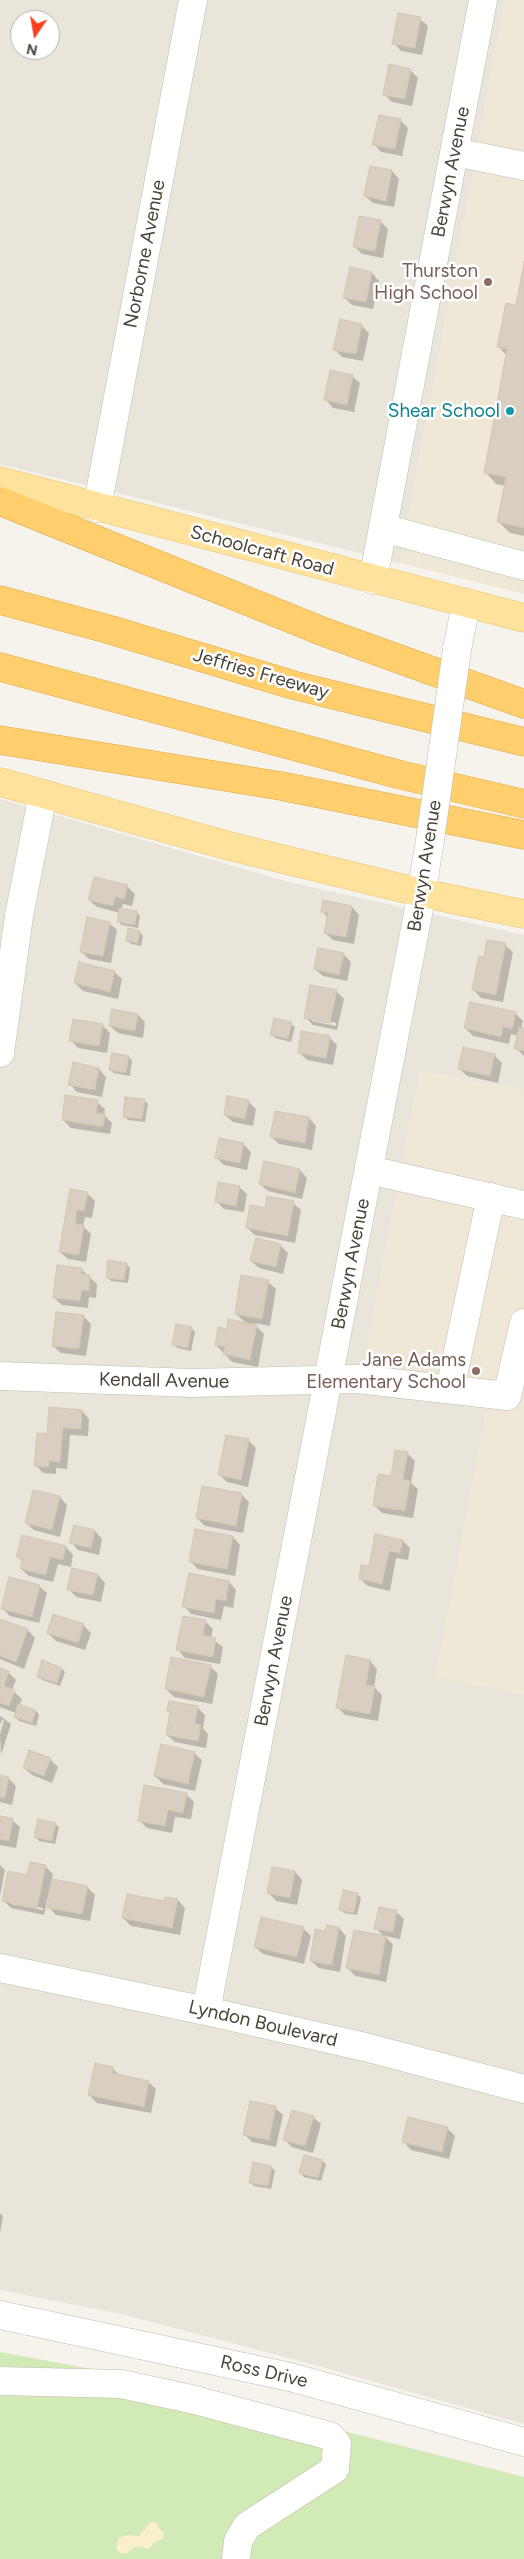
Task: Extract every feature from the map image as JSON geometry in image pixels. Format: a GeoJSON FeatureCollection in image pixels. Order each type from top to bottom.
{"type":"FeatureCollection","features":[{"type":"Feature","properties":{"kind":"highway"},"geometry":{"type":"LineString","coordinates":[[0,501],[324,632],[524,704]]}},
{"type":"Feature","properties":{"kind":"highway","name":"Jeffries Freeway"},"geometry":{"type":"LineString","coordinates":[[0,600],[111,630],[293,685],[524,742]]}},
{"type":"Feature","properties":{"kind":"highway"},"geometry":{"type":"LineString","coordinates":[[0,667],[392,772],[524,804]]}},
{"type":"Feature","properties":{"kind":"highway"},"geometry":{"type":"LineString","coordinates":[[0,740],[281,786],[524,835]]}},
{"type":"Feature","properties":{"kind":"main road","name":"Schoolcraft Road"},"geometry":{"type":"LineString","coordinates":[[0,481],[97,508],[524,618]]}},
{"type":"Feature","properties":{"kind":"main road"},"geometry":{"type":"LineString","coordinates":[[0,782],[229,846],[524,914]]}},
{"type":"Feature","properties":{"kind":"street","name":"Norborne Avenue"},"geometry":{"type":"LineString","coordinates":[[97,508],[193,0]]}},
{"type":"Feature","properties":{"kind":"street","name":"Berwyn Avenue"},"geometry":{"type":"LineString","coordinates":[[374,580],[483,0]]}},
{"type":"Feature","properties":{"kind":"street"},"geometry":{"type":"LineString","coordinates":[[454,152],[524,166]]}},
{"type":"Feature","properties":{"kind":"street"},"geometry":{"type":"LineString","coordinates":[[383,528],[524,566]]}},
{"type":"Feature","properties":{"kind":"street","name":"Berwyn Avenue"},"geometry":{"type":"LineString","coordinates":[[206,2010],[422,892],[457,650],[466,603]]}},
{"type":"Feature","properties":{"kind":"street"},"geometry":{"type":"LineString","coordinates":[[0,1053],[19,916],[43,794]]}},
{"type":"Feature","properties":{"kind":"street"},"geometry":{"type":"LineString","coordinates":[[369,1170],[524,1205]]}},
{"type":"Feature","properties":{"kind":"street"},"geometry":{"type":"LineString","coordinates":[[450,1389],[491,1197]]}},
{"type":"Feature","properties":{"kind":"street","name":"Kendall Avenue"},"geometry":{"type":"LineString","coordinates":[[0,1376],[131,1382],[357,1379],[507,1396],[524,1323]]}},
{"type":"Feature","properties":{"kind":"street","name":"Lyndon Boulevard"},"geometry":{"type":"LineString","coordinates":[[0,1968],[206,2010],[365,2047],[524,2089]]}},
{"type":"Feature","properties":{"kind":"street","name":"Ross Drive"},"geometry":{"type":"LineString","coordinates":[[0,2315],[290,2377],[524,2442]]}},
{"type":"Feature","properties":{"kind":"street"},"geometry":{"type":"LineString","coordinates":[[0,2381],[121,2384],[190,2399],[330,2436],[337,2444],[335,2469],[247,2526],[238,2541],[236,2559]]}},
{"type":"Feature","properties":{"kind":"shaded area"},"geometry":{"type":"Polygon","coordinates":[[[0,0],[505,0],[400,563],[0,464],[0,0]]]}},
{"type":"Feature","properties":{"kind":"shaded area","name":"Thurston High School"},"geometry":{"type":"Polygon","coordinates":[[[505,0],[524,0],[524,594],[400,563],[505,0]]]}},
{"type":"Feature","properties":{"kind":"shaded area"},"geometry":{"type":"Polygon","coordinates":[[[0,799],[289,882],[524,935],[524,1091],[420,1071],[365,1359],[492,1383],[436,1677],[524,1694],[524,2424],[304,2362],[121,2314],[0,2290],[0,799]]]}},
{"type":"Feature","properties":{"kind":"shaded area","name":"Jane Adams Elementary School"},"geometry":{"type":"Polygon","coordinates":[[[420,1071],[524,1091],[524,1694],[435,1677],[492,1384],[365,1359],[420,1071]]]}},
{"type":"Feature","properties":{"kind":"green space"},"geometry":{"type":"Polygon","coordinates":[[[0,2352],[124,2375],[524,2477],[524,2559],[0,2559],[0,2352]]]}},
{"type":"Feature","properties":{"kind":"sand"},"geometry":{"type":"Polygon","coordinates":[[[151,2522],[157,2523],[159,2529],[164,2532],[163,2539],[155,2542],[149,2549],[136,2546],[127,2553],[120,2553],[116,2548],[119,2538],[126,2535],[139,2536],[151,2522]]]}},
{"type":"Feature","properties":{"kind":"building"},"geometry":{"type":"Polygon","coordinates":[[[398,13],[421,17],[415,48],[392,44],[398,13]]]}},
{"type":"Feature","properties":{"kind":"building"},"geometry":{"type":"Polygon","coordinates":[[[389,64],[411,69],[405,99],[383,95],[389,64]]]}},
{"type":"Feature","properties":{"kind":"building"},"geometry":{"type":"Polygon","coordinates":[[[379,115],[401,119],[395,149],[372,145],[379,115]]]}},
{"type":"Feature","properties":{"kind":"building"},"geometry":{"type":"Polygon","coordinates":[[[370,166],[392,170],[386,201],[364,196],[370,166]]]}},
{"type":"Feature","properties":{"kind":"building"},"geometry":{"type":"Polygon","coordinates":[[[359,216],[381,220],[375,251],[353,247],[359,216]]]}},
{"type":"Feature","properties":{"kind":"building","name":"Shear School"},"geometry":{"type":"Polygon","coordinates":[[[524,262],[524,528],[497,522],[506,477],[484,473],[507,349],[497,347],[506,303],[516,305],[524,262]]]}},
{"type":"Feature","properties":{"kind":"building"},"geometry":{"type":"Polygon","coordinates":[[[350,267],[372,272],[366,302],[343,298],[350,267]]]}},
{"type":"Feature","properties":{"kind":"building"},"geometry":{"type":"Polygon","coordinates":[[[340,319],[362,324],[356,354],[333,350],[340,319]]]}},
{"type":"Feature","properties":{"kind":"building"},"geometry":{"type":"Polygon","coordinates":[[[330,370],[353,375],[347,405],[324,400],[330,370]]]}},
{"type":"Feature","properties":{"kind":"building"},"geometry":{"type":"Polygon","coordinates":[[[94,877],[128,885],[124,899],[115,897],[113,906],[88,900],[94,877]]]}},
{"type":"Feature","properties":{"kind":"building"},"geometry":{"type":"Polygon","coordinates":[[[323,900],[352,906],[346,937],[324,933],[328,913],[321,912],[323,900]]]}},
{"type":"Feature","properties":{"kind":"building"},"geometry":{"type":"Polygon","coordinates":[[[119,908],[137,911],[135,925],[117,922],[119,908]]]}},
{"type":"Feature","properties":{"kind":"building"},"geometry":{"type":"Polygon","coordinates":[[[87,917],[110,922],[103,956],[80,952],[87,917]]]}},
{"type":"Feature","properties":{"kind":"building"},"geometry":{"type":"Polygon","coordinates":[[[128,928],[140,931],[138,943],[126,941],[128,928]]]}},
{"type":"Feature","properties":{"kind":"building"},"geometry":{"type":"Polygon","coordinates":[[[487,940],[506,943],[496,995],[472,990],[479,956],[484,957],[487,940]]]}},
{"type":"Feature","properties":{"kind":"building"},"geometry":{"type":"Polygon","coordinates":[[[318,948],[344,953],[339,975],[314,969],[318,948]]]}},
{"type":"Feature","properties":{"kind":"building"},"geometry":{"type":"Polygon","coordinates":[[[79,962],[115,971],[110,992],[74,983],[79,962]]]}},
{"type":"Feature","properties":{"kind":"building"},"geometry":{"type":"Polygon","coordinates":[[[310,985],[337,990],[330,1023],[304,1018],[310,985]]]}},
{"type":"Feature","properties":{"kind":"building"},"geometry":{"type":"Polygon","coordinates":[[[470,1002],[516,1012],[512,1029],[503,1027],[501,1037],[464,1028],[470,1002]]]}},
{"type":"Feature","properties":{"kind":"building"},"geometry":{"type":"Polygon","coordinates":[[[112,1009],[138,1014],[135,1031],[109,1026],[112,1009]]]}},
{"type":"Feature","properties":{"kind":"building"},"geometry":{"type":"Polygon","coordinates":[[[274,1018],[292,1022],[288,1039],[270,1035],[274,1018]]]}},
{"type":"Feature","properties":{"kind":"building"},"geometry":{"type":"Polygon","coordinates":[[[73,1019],[103,1024],[99,1046],[69,1041],[73,1019]]]}},
{"type":"Feature","properties":{"kind":"building"},"geometry":{"type":"Polygon","coordinates":[[[519,1027],[524,1028],[524,1051],[514,1049],[519,1027]]]}},
{"type":"Feature","properties":{"kind":"building"},"geometry":{"type":"Polygon","coordinates":[[[301,1031],[330,1036],[326,1058],[298,1053],[301,1031]]]}},
{"type":"Feature","properties":{"kind":"building"},"geometry":{"type":"Polygon","coordinates":[[[463,1047],[495,1054],[490,1076],[458,1069],[463,1047]]]}},
{"type":"Feature","properties":{"kind":"building"},"geometry":{"type":"Polygon","coordinates":[[[112,1053],[129,1056],[126,1073],[109,1070],[112,1053]]]}},
{"type":"Feature","properties":{"kind":"building"},"geometry":{"type":"Polygon","coordinates":[[[73,1062],[99,1068],[95,1090],[68,1085],[73,1062]]]}},
{"type":"Feature","properties":{"kind":"building"},"geometry":{"type":"Polygon","coordinates":[[[65,1095],[98,1100],[96,1113],[105,1114],[103,1127],[62,1120],[65,1095]]]}},
{"type":"Feature","properties":{"kind":"building"},"geometry":{"type":"Polygon","coordinates":[[[227,1096],[249,1100],[245,1119],[224,1115],[227,1096]]]}},
{"type":"Feature","properties":{"kind":"building"},"geometry":{"type":"Polygon","coordinates":[[[125,1097],[145,1099],[142,1119],[123,1117],[125,1097]]]}},
{"type":"Feature","properties":{"kind":"building"},"geometry":{"type":"Polygon","coordinates":[[[275,1111],[309,1117],[305,1143],[270,1137],[275,1111]]]}},
{"type":"Feature","properties":{"kind":"building"},"geometry":{"type":"Polygon","coordinates":[[[219,1138],[244,1143],[240,1163],[215,1158],[219,1138]]]}},
{"type":"Feature","properties":{"kind":"building"},"geometry":{"type":"Polygon","coordinates":[[[264,1161],[300,1169],[295,1193],[259,1184],[264,1161]]]}},
{"type":"Feature","properties":{"kind":"building"},"geometry":{"type":"Polygon","coordinates":[[[218,1182],[240,1186],[236,1206],[215,1202],[218,1182]]]}},
{"type":"Feature","properties":{"kind":"building"},"geometry":{"type":"Polygon","coordinates":[[[70,1189],[88,1192],[84,1211],[77,1210],[75,1224],[84,1225],[79,1255],[59,1252],[70,1189]]]}},
{"type":"Feature","properties":{"kind":"building"},"geometry":{"type":"Polygon","coordinates":[[[267,1196],[294,1201],[288,1236],[246,1228],[250,1205],[265,1208],[267,1196]]]}},
{"type":"Feature","properties":{"kind":"building"},"geometry":{"type":"Polygon","coordinates":[[[256,1238],[281,1244],[276,1267],[250,1261],[256,1238]]]}},
{"type":"Feature","properties":{"kind":"building"},"geometry":{"type":"Polygon","coordinates":[[[108,1260],[127,1263],[124,1280],[106,1278],[108,1260]]]}},
{"type":"Feature","properties":{"kind":"building"},"geometry":{"type":"Polygon","coordinates":[[[57,1265],[82,1268],[81,1274],[90,1275],[89,1291],[82,1290],[80,1301],[53,1298],[57,1265]]]}},
{"type":"Feature","properties":{"kind":"building"},"geometry":{"type":"Polygon","coordinates":[[[241,1275],[269,1280],[262,1319],[235,1314],[241,1275]]]}},
{"type":"Feature","properties":{"kind":"building"},"geometry":{"type":"Polygon","coordinates":[[[56,1312],[84,1315],[79,1349],[52,1346],[56,1312]]]}},
{"type":"Feature","properties":{"kind":"building"},"geometry":{"type":"Polygon","coordinates":[[[228,1319],[257,1325],[250,1360],[223,1354],[225,1347],[215,1345],[218,1327],[227,1329],[228,1319]]]}},
{"type":"Feature","properties":{"kind":"building"},"geometry":{"type":"Polygon","coordinates":[[[176,1324],[192,1327],[188,1348],[172,1345],[176,1324]]]}},
{"type":"Feature","properties":{"kind":"building"},"geometry":{"type":"Polygon","coordinates":[[[49,1407],[82,1410],[81,1429],[63,1428],[60,1462],[49,1461],[49,1467],[34,1466],[37,1433],[47,1434],[49,1407]]]}},
{"type":"Feature","properties":{"kind":"building"},"geometry":{"type":"Polygon","coordinates":[[[226,1435],[249,1439],[241,1480],[218,1475],[226,1435]]]}},
{"type":"Feature","properties":{"kind":"building"},"geometry":{"type":"Polygon","coordinates":[[[395,1450],[408,1452],[403,1479],[410,1481],[405,1511],[373,1506],[378,1474],[391,1476],[395,1450]]]}},
{"type":"Feature","properties":{"kind":"building"},"geometry":{"type":"Polygon","coordinates":[[[202,1486],[242,1493],[236,1526],[196,1518],[202,1486]]]}},
{"type":"Feature","properties":{"kind":"building"},"geometry":{"type":"Polygon","coordinates":[[[33,1490],[60,1496],[52,1530],[25,1523],[33,1490]]]}},
{"type":"Feature","properties":{"kind":"building"},"geometry":{"type":"Polygon","coordinates":[[[74,1525],[95,1530],[91,1548],[69,1543],[74,1525]]]}},
{"type":"Feature","properties":{"kind":"building"},"geometry":{"type":"Polygon","coordinates":[[[195,1529],[233,1536],[227,1569],[189,1562],[195,1529]]]}},
{"type":"Feature","properties":{"kind":"building"},"geometry":{"type":"Polygon","coordinates":[[[375,1534],[403,1540],[400,1553],[389,1551],[382,1584],[359,1579],[361,1565],[369,1566],[375,1534]]]}},
{"type":"Feature","properties":{"kind":"building"},"geometry":{"type":"Polygon","coordinates":[[[22,1535],[66,1546],[63,1560],[50,1557],[46,1575],[20,1569],[22,1559],[16,1557],[22,1535]]]}},
{"type":"Feature","properties":{"kind":"building"},"geometry":{"type":"Polygon","coordinates":[[[72,1568],[98,1574],[93,1595],[67,1590],[72,1568]]]}},
{"type":"Feature","properties":{"kind":"building"},"geometry":{"type":"Polygon","coordinates":[[[189,1573],[229,1581],[226,1601],[216,1599],[214,1613],[182,1607],[189,1573]]]}},
{"type":"Feature","properties":{"kind":"building"},"geometry":{"type":"Polygon","coordinates":[[[9,1577],[40,1585],[32,1617],[1,1609],[9,1577]]]}},
{"type":"Feature","properties":{"kind":"building"},"geometry":{"type":"Polygon","coordinates":[[[53,1614],[84,1624],[78,1643],[47,1633],[53,1614]]]}},
{"type":"Feature","properties":{"kind":"building"},"geometry":{"type":"Polygon","coordinates":[[[183,1616],[206,1620],[203,1635],[216,1638],[213,1657],[176,1650],[183,1616]]]}},
{"type":"Feature","properties":{"kind":"building"},"geometry":{"type":"Polygon","coordinates":[[[0,1619],[28,1629],[16,1662],[0,1656],[0,1619]]]}},
{"type":"Feature","properties":{"kind":"building"},"geometry":{"type":"Polygon","coordinates":[[[346,1655],[370,1660],[366,1685],[375,1686],[370,1714],[336,1708],[346,1655]]]}},
{"type":"Feature","properties":{"kind":"building"},"geometry":{"type":"Polygon","coordinates":[[[171,1657],[211,1665],[204,1697],[165,1689],[171,1657]]]}},
{"type":"Feature","properties":{"kind":"building"},"geometry":{"type":"Polygon","coordinates":[[[42,1660],[62,1668],[57,1683],[37,1677],[42,1660]]]}},
{"type":"Feature","properties":{"kind":"building"},"geometry":{"type":"Polygon","coordinates":[[[0,1668],[9,1671],[4,1686],[15,1690],[9,1706],[0,1703],[0,1668]]]}},
{"type":"Feature","properties":{"kind":"building"},"geometry":{"type":"Polygon","coordinates":[[[169,1701],[198,1706],[195,1723],[201,1725],[198,1741],[166,1735],[170,1712],[167,1711],[169,1701]]]}},
{"type":"Feature","properties":{"kind":"building"},"geometry":{"type":"Polygon","coordinates":[[[18,1704],[36,1710],[32,1723],[14,1717],[18,1704]]]}},
{"type":"Feature","properties":{"kind":"building"},"geometry":{"type":"Polygon","coordinates":[[[161,1744],[195,1752],[188,1784],[154,1776],[161,1744]]]}},
{"type":"Feature","properties":{"kind":"building"},"geometry":{"type":"Polygon","coordinates":[[[29,1750],[51,1758],[44,1776],[23,1768],[29,1750]]]}},
{"type":"Feature","properties":{"kind":"building"},"geometry":{"type":"Polygon","coordinates":[[[0,1775],[9,1777],[5,1798],[0,1797],[0,1775]]]}},
{"type":"Feature","properties":{"kind":"building"},"geometry":{"type":"Polygon","coordinates":[[[144,1785],[187,1793],[183,1813],[168,1810],[165,1826],[138,1821],[144,1785]]]}},
{"type":"Feature","properties":{"kind":"building"},"geometry":{"type":"Polygon","coordinates":[[[0,1816],[13,1818],[9,1841],[0,1839],[0,1816]]]}},
{"type":"Feature","properties":{"kind":"building"},"geometry":{"type":"Polygon","coordinates":[[[38,1819],[56,1823],[52,1841],[34,1837],[38,1819]]]}},
{"type":"Feature","properties":{"kind":"building"},"geometry":{"type":"Polygon","coordinates":[[[30,1862],[46,1865],[37,1908],[2,1901],[8,1871],[27,1875],[30,1862]]]}},
{"type":"Feature","properties":{"kind":"building"},"geometry":{"type":"Polygon","coordinates":[[[272,1867],[295,1871],[290,1898],[267,1893],[272,1867]]]}},
{"type":"Feature","properties":{"kind":"building"},"geometry":{"type":"Polygon","coordinates":[[[53,1879],[88,1886],[82,1914],[47,1908],[53,1879]]]}},
{"type":"Feature","properties":{"kind":"building"},"geometry":{"type":"Polygon","coordinates":[[[343,1890],[358,1893],[354,1913],[339,1910],[343,1890]]]}},
{"type":"Feature","properties":{"kind":"building"},"geometry":{"type":"Polygon","coordinates":[[[127,1894],[164,1901],[165,1897],[178,1899],[172,1928],[122,1918],[127,1894]]]}},
{"type":"Feature","properties":{"kind":"building"},"geometry":{"type":"Polygon","coordinates":[[[379,1907],[397,1910],[393,1932],[374,1929],[379,1907]]]}},
{"type":"Feature","properties":{"kind":"building"},"geometry":{"type":"Polygon","coordinates":[[[261,1917],[304,1927],[297,1957],[254,1947],[261,1917]]]}},
{"type":"Feature","properties":{"kind":"building"},"geometry":{"type":"Polygon","coordinates":[[[327,1925],[339,1927],[332,1965],[310,1961],[315,1929],[325,1931],[327,1925]]]}},
{"type":"Feature","properties":{"kind":"building"},"geometry":{"type":"Polygon","coordinates":[[[354,1930],[386,1936],[379,1975],[346,1968],[354,1930]]]}},
{"type":"Feature","properties":{"kind":"building"},"geometry":{"type":"Polygon","coordinates":[[[95,2063],[113,2067],[112,2073],[149,2081],[144,2107],[88,2095],[95,2063]]]}},
{"type":"Feature","properties":{"kind":"building"},"geometry":{"type":"Polygon","coordinates":[[[250,2101],[276,2106],[269,2140],[243,2135],[250,2101]]]}},
{"type":"Feature","properties":{"kind":"building"},"geometry":{"type":"Polygon","coordinates":[[[292,2110],[314,2116],[305,2146],[283,2140],[292,2110]]]}},
{"type":"Feature","properties":{"kind":"building"},"geometry":{"type":"Polygon","coordinates":[[[408,2117],[448,2127],[442,2152],[402,2142],[408,2117]]]}},
{"type":"Feature","properties":{"kind":"building"},"geometry":{"type":"Polygon","coordinates":[[[304,2155],[323,2160],[318,2178],[299,2173],[304,2155]]]}},
{"type":"Feature","properties":{"kind":"building"},"geometry":{"type":"Polygon","coordinates":[[[253,2162],[272,2166],[268,2186],[249,2183],[253,2162]]]}},
{"type":"Feature","properties":{"kind":"place","name":"Thurston High School"},"geometry":{"type":"Point","coordinates":[488,282]}},
{"type":"Feature","properties":{"kind":"place","name":"Shear School"},"geometry":{"type":"Point","coordinates":[510,411]}},
{"type":"Feature","properties":{"kind":"place","name":"Jane Adams Elementary School"},"geometry":{"type":"Point","coordinates":[476,1371]}}]}
